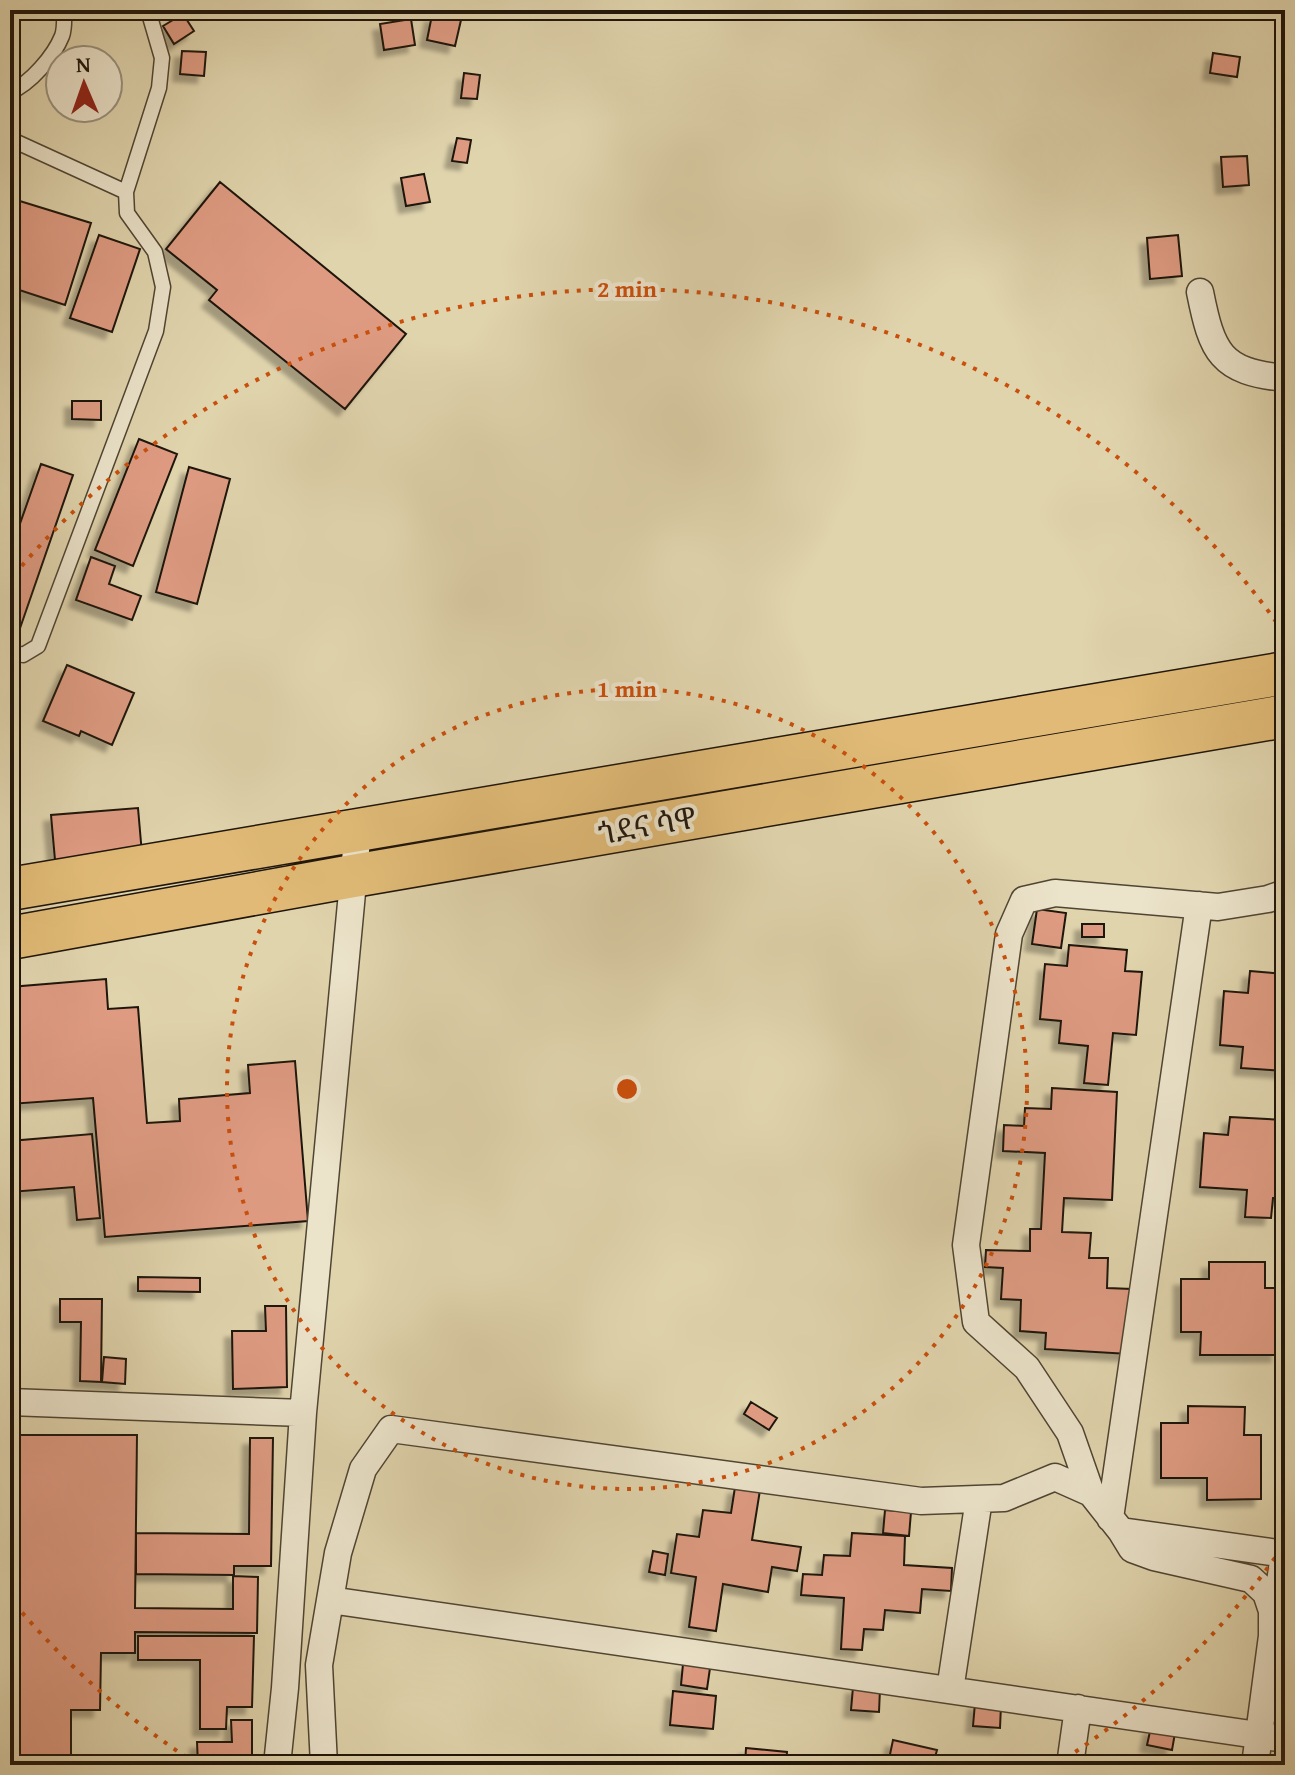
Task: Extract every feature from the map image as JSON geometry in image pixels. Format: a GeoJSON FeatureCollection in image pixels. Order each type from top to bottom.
{"type":"FeatureCollection","features":[{"type":"Feature","properties":{"kind":"main road","name":"ጎደና ሳዋ"},"geometry":{"type":"LineString","coordinates":[[10,889],[1285,673]]}},
{"type":"Feature","properties":{"kind":"main road","name":"ጎደና ሳዋ"},"geometry":{"type":"LineString","coordinates":[[10,938],[1285,716]]}},
{"type":"Feature","properties":{"kind":"street"},"geometry":{"type":"LineString","coordinates":[[1200,292],[1208,332],[1227,361],[1254,375],[1285,378]]}},
{"type":"Feature","properties":{"kind":"street"},"geometry":{"type":"LineString","coordinates":[[277,1765],[303,1413],[358,829]]}},
{"type":"Feature","properties":{"kind":"street"},"geometry":{"type":"LineString","coordinates":[[1255,1765],[1272,1737],[1272,1611],[1266,1593],[1251,1579],[1132,1549],[1091,1493],[1070,1433],[1027,1368],[976,1322],[966,1245],[1009,934],[1024,900],[1055,893],[1218,907],[1285,893]]}},
{"type":"Feature","properties":{"kind":"street"},"geometry":{"type":"LineString","coordinates":[[1115,1525],[1199,905]]}},
{"type":"Feature","properties":{"kind":"street"},"geometry":{"type":"LineString","coordinates":[[10,1402],[303,1413]]}},
{"type":"Feature","properties":{"kind":"street"},"geometry":{"type":"LineString","coordinates":[[324,1765],[319,1665],[338,1553],[363,1469],[391,1429],[921,1501],[1004,1498],[1055,1477],[1091,1493]]}},
{"type":"Feature","properties":{"kind":"street"},"geometry":{"type":"LineString","coordinates":[[950,1690],[979,1499]]}},
{"type":"Feature","properties":{"kind":"street"},"geometry":{"type":"LineString","coordinates":[[1115,1525],[1284,1554]]}},
{"type":"Feature","properties":{"kind":"street"},"geometry":{"type":"LineString","coordinates":[[1272,1636],[1285,1548]]}},
{"type":"Feature","properties":{"kind":"street"},"geometry":{"type":"LineString","coordinates":[[330,1600],[1272,1737]]}},
{"type":"Feature","properties":{"kind":"street"},"geometry":{"type":"LineString","coordinates":[[1070,1765],[1078,1708]]}},
{"type":"Feature","properties":{"kind":"lane"},"geometry":{"type":"LineString","coordinates":[[10,92],[36,72],[56,46],[64,33],[64,10]]}},
{"type":"Feature","properties":{"kind":"lane"},"geometry":{"type":"LineString","coordinates":[[10,651],[23,655],[38,646],[156,331],[163,287],[155,252],[127,213],[126,192],[159,88],[162,58],[148,10]]}},
{"type":"Feature","properties":{"kind":"lane"},"geometry":{"type":"LineString","coordinates":[[10,139],[126,192]]}},
{"type":"Feature","properties":{"kind":"building"},"geometry":{"type":"Polygon","coordinates":[[[183,14],[194,31],[174,44],[163,26],[183,14]]]}},
{"type":"Feature","properties":{"kind":"building"},"geometry":{"type":"Polygon","coordinates":[[[432,15],[461,20],[455,46],[427,40],[432,15]]]}},
{"type":"Feature","properties":{"kind":"building"},"geometry":{"type":"Polygon","coordinates":[[[411,19],[415,45],[384,50],[380,24],[411,19]]]}},
{"type":"Feature","properties":{"kind":"building"},"geometry":{"type":"Polygon","coordinates":[[[182,51],[206,52],[204,76],[180,74],[182,51]]]}},
{"type":"Feature","properties":{"kind":"building"},"geometry":{"type":"Polygon","coordinates":[[[1213,53],[1240,57],[1237,77],[1210,73],[1213,53]]]}},
{"type":"Feature","properties":{"kind":"building"},"geometry":{"type":"Polygon","coordinates":[[[464,73],[480,75],[477,99],[461,98],[464,73]]]}},
{"type":"Feature","properties":{"kind":"building"},"geometry":{"type":"Polygon","coordinates":[[[457,138],[471,140],[467,163],[452,161],[457,138]]]}},
{"type":"Feature","properties":{"kind":"building"},"geometry":{"type":"Polygon","coordinates":[[[1247,156],[1249,185],[1223,187],[1221,157],[1247,156]]]}},
{"type":"Feature","properties":{"kind":"building"},"geometry":{"type":"Polygon","coordinates":[[[424,174],[430,202],[406,206],[401,178],[424,174]]]}},
{"type":"Feature","properties":{"kind":"building"},"geometry":{"type":"Polygon","coordinates":[[[220,182],[406,334],[345,409],[209,300],[217,290],[166,249],[220,182]]]}},
{"type":"Feature","properties":{"kind":"building"},"geometry":{"type":"Polygon","coordinates":[[[10,198],[91,223],[65,305],[10,287],[10,198]]]}},
{"type":"Feature","properties":{"kind":"building"},"geometry":{"type":"Polygon","coordinates":[[[99,235],[140,249],[112,332],[70,318],[99,235]]]}},
{"type":"Feature","properties":{"kind":"building"},"geometry":{"type":"Polygon","coordinates":[[[1178,235],[1182,276],[1150,279],[1147,238],[1178,235]]]}},
{"type":"Feature","properties":{"kind":"building"},"geometry":{"type":"Polygon","coordinates":[[[72,401],[101,401],[101,420],[72,419],[72,401]]]}},
{"type":"Feature","properties":{"kind":"building"},"geometry":{"type":"Polygon","coordinates":[[[139,439],[177,454],[133,566],[95,550],[139,439]]]}},
{"type":"Feature","properties":{"kind":"building"},"geometry":{"type":"Polygon","coordinates":[[[41,464],[73,475],[18,634],[10,631],[10,552],[41,464]]]}},
{"type":"Feature","properties":{"kind":"building"},"geometry":{"type":"Polygon","coordinates":[[[189,467],[230,479],[197,604],[156,592],[189,467]]]}},
{"type":"Feature","properties":{"kind":"building"},"geometry":{"type":"Polygon","coordinates":[[[91,557],[115,566],[109,584],[141,596],[132,620],[76,600],[91,557]]]}},
{"type":"Feature","properties":{"kind":"building"},"geometry":{"type":"Polygon","coordinates":[[[67,665],[134,693],[112,745],[81,731],[79,736],[43,721],[67,665]]]}},
{"type":"Feature","properties":{"kind":"building"},"geometry":{"type":"Polygon","coordinates":[[[138,808],[142,854],[55,860],[51,815],[138,808]]]}},
{"type":"Feature","properties":{"kind":"building"},"geometry":{"type":"Polygon","coordinates":[[[1037,909],[1066,913],[1061,948],[1032,944],[1037,909]]]}},
{"type":"Feature","properties":{"kind":"building"},"geometry":{"type":"Polygon","coordinates":[[[1082,924],[1104,924],[1104,937],[1082,937],[1082,924]]]}},
{"type":"Feature","properties":{"kind":"building"},"geometry":{"type":"Polygon","coordinates":[[[1069,945],[1127,950],[1125,971],[1142,972],[1136,1035],[1113,1033],[1108,1085],[1084,1083],[1088,1046],[1059,1043],[1061,1021],[1040,1019],[1045,964],[1067,966],[1069,945]]]}},
{"type":"Feature","properties":{"kind":"building"},"geometry":{"type":"Polygon","coordinates":[[[1250,971],[1285,974],[1285,1071],[1241,1068],[1243,1047],[1220,1045],[1224,991],[1248,993],[1250,971]]]}},
{"type":"Feature","properties":{"kind":"building"},"geometry":{"type":"Polygon","coordinates":[[[106,979],[108,1009],[138,1007],[147,1123],[180,1121],[179,1099],[250,1093],[248,1065],[295,1061],[308,1221],[105,1237],[93,1098],[10,1104],[10,987],[106,979]]]}},
{"type":"Feature","properties":{"kind":"building"},"geometry":{"type":"Polygon","coordinates":[[[1052,1088],[1117,1092],[1112,1200],[1064,1198],[1062,1232],[1091,1233],[1089,1258],[1108,1258],[1107,1288],[1132,1289],[1129,1354],[1045,1349],[1046,1333],[1020,1331],[1021,1300],[1001,1299],[1003,1268],[985,1267],[986,1250],[1030,1251],[1030,1229],[1041,1229],[1045,1153],[1003,1151],[1004,1125],[1024,1126],[1025,1108],[1051,1109],[1052,1088]]]}},
{"type":"Feature","properties":{"kind":"building"},"geometry":{"type":"Polygon","coordinates":[[[1230,1117],[1285,1120],[1285,1198],[1273,1198],[1271,1218],[1245,1217],[1247,1190],[1200,1187],[1204,1133],[1228,1135],[1230,1117]]]}},
{"type":"Feature","properties":{"kind":"building"},"geometry":{"type":"Polygon","coordinates":[[[92,1134],[100,1218],[77,1220],[74,1187],[10,1192],[10,1141],[92,1134]]]}},
{"type":"Feature","properties":{"kind":"building"},"geometry":{"type":"Polygon","coordinates":[[[1209,1262],[1265,1262],[1265,1288],[1278,1288],[1278,1355],[1200,1355],[1201,1332],[1181,1332],[1181,1279],[1209,1279],[1209,1262]]]}},
{"type":"Feature","properties":{"kind":"building"},"geometry":{"type":"Polygon","coordinates":[[[138,1277],[200,1278],[200,1292],[138,1291],[138,1277]]]}},
{"type":"Feature","properties":{"kind":"building"},"geometry":{"type":"Polygon","coordinates":[[[60,1299],[102,1299],[101,1382],[80,1381],[81,1322],[60,1322],[60,1299]]]}},
{"type":"Feature","properties":{"kind":"building"},"geometry":{"type":"Polygon","coordinates":[[[265,1306],[286,1306],[287,1387],[233,1389],[232,1331],[266,1331],[265,1306]]]}},
{"type":"Feature","properties":{"kind":"building"},"geometry":{"type":"Polygon","coordinates":[[[104,1357],[126,1359],[125,1384],[102,1382],[104,1357]]]}},
{"type":"Feature","properties":{"kind":"building"},"geometry":{"type":"Polygon","coordinates":[[[751,1402],[777,1418],[769,1430],[744,1414],[751,1402]]]}},
{"type":"Feature","properties":{"kind":"building"},"geometry":{"type":"Polygon","coordinates":[[[1188,1406],[1245,1407],[1244,1435],[1261,1435],[1261,1499],[1207,1500],[1207,1478],[1161,1478],[1161,1423],[1188,1423],[1188,1406]]]}},
{"type":"Feature","properties":{"kind":"building"},"geometry":{"type":"Polygon","coordinates":[[[12,1435],[137,1435],[135,1608],[233,1609],[233,1576],[258,1577],[257,1633],[135,1632],[135,1653],[101,1653],[100,1710],[71,1710],[71,1765],[10,1765],[12,1435]]]}},
{"type":"Feature","properties":{"kind":"building"},"geometry":{"type":"Polygon","coordinates":[[[250,1438],[273,1438],[271,1566],[234,1566],[234,1575],[136,1574],[136,1533],[249,1534],[250,1438]]]}},
{"type":"Feature","properties":{"kind":"building"},"geometry":{"type":"Polygon","coordinates":[[[735,1487],[760,1490],[752,1540],[801,1547],[797,1571],[772,1567],[768,1592],[723,1584],[716,1631],[689,1627],[696,1577],[671,1573],[677,1534],[699,1537],[703,1510],[731,1513],[735,1487]]]}},
{"type":"Feature","properties":{"kind":"building"},"geometry":{"type":"Polygon","coordinates":[[[885,1510],[911,1512],[909,1536],[883,1533],[885,1510]]]}},
{"type":"Feature","properties":{"kind":"building"},"geometry":{"type":"Polygon","coordinates":[[[852,1533],[905,1536],[904,1565],[952,1568],[951,1591],[922,1589],[920,1613],[885,1610],[883,1630],[864,1629],[862,1650],[841,1649],[844,1598],[801,1595],[803,1574],[822,1575],[824,1555],[850,1556],[852,1533]]]}},
{"type":"Feature","properties":{"kind":"building"},"geometry":{"type":"Polygon","coordinates":[[[653,1551],[668,1554],[665,1575],[649,1572],[653,1551]]]}},
{"type":"Feature","properties":{"kind":"building"},"geometry":{"type":"Polygon","coordinates":[[[138,1636],[254,1636],[252,1707],[227,1707],[226,1729],[200,1729],[200,1660],[138,1660],[138,1636]]]}},
{"type":"Feature","properties":{"kind":"building"},"geometry":{"type":"Polygon","coordinates":[[[683,1664],[710,1668],[707,1689],[681,1685],[683,1664]]]}},
{"type":"Feature","properties":{"kind":"building"},"geometry":{"type":"Polygon","coordinates":[[[853,1687],[880,1689],[879,1712],[851,1710],[853,1687]]]}},
{"type":"Feature","properties":{"kind":"building"},"geometry":{"type":"Polygon","coordinates":[[[673,1691],[716,1696],[713,1729],[670,1725],[673,1691]]]}},
{"type":"Feature","properties":{"kind":"building"},"geometry":{"type":"Polygon","coordinates":[[[975,1703],[1001,1705],[1000,1728],[973,1726],[975,1703]]]}},
{"type":"Feature","properties":{"kind":"building"},"geometry":{"type":"Polygon","coordinates":[[[231,1720],[252,1720],[252,1765],[198,1765],[197,1742],[232,1742],[231,1720]]]}},
{"type":"Feature","properties":{"kind":"building"},"geometry":{"type":"Polygon","coordinates":[[[1151,1727],[1175,1733],[1172,1750],[1147,1745],[1151,1727]]]}},
{"type":"Feature","properties":{"kind":"building"},"geometry":{"type":"Polygon","coordinates":[[[893,1740],[937,1750],[933,1765],[888,1764],[893,1740]]]}},
{"type":"Feature","properties":{"kind":"building"},"geometry":{"type":"Polygon","coordinates":[[[746,1748],[787,1752],[786,1765],[745,1765],[746,1748]]]}},
{"type":"Feature","properties":{"kind":"building"},"geometry":{"type":"Polygon","coordinates":[[[1137,1759],[1195,1760],[1194,1765],[1137,1765],[1137,1759]]]}}]}
